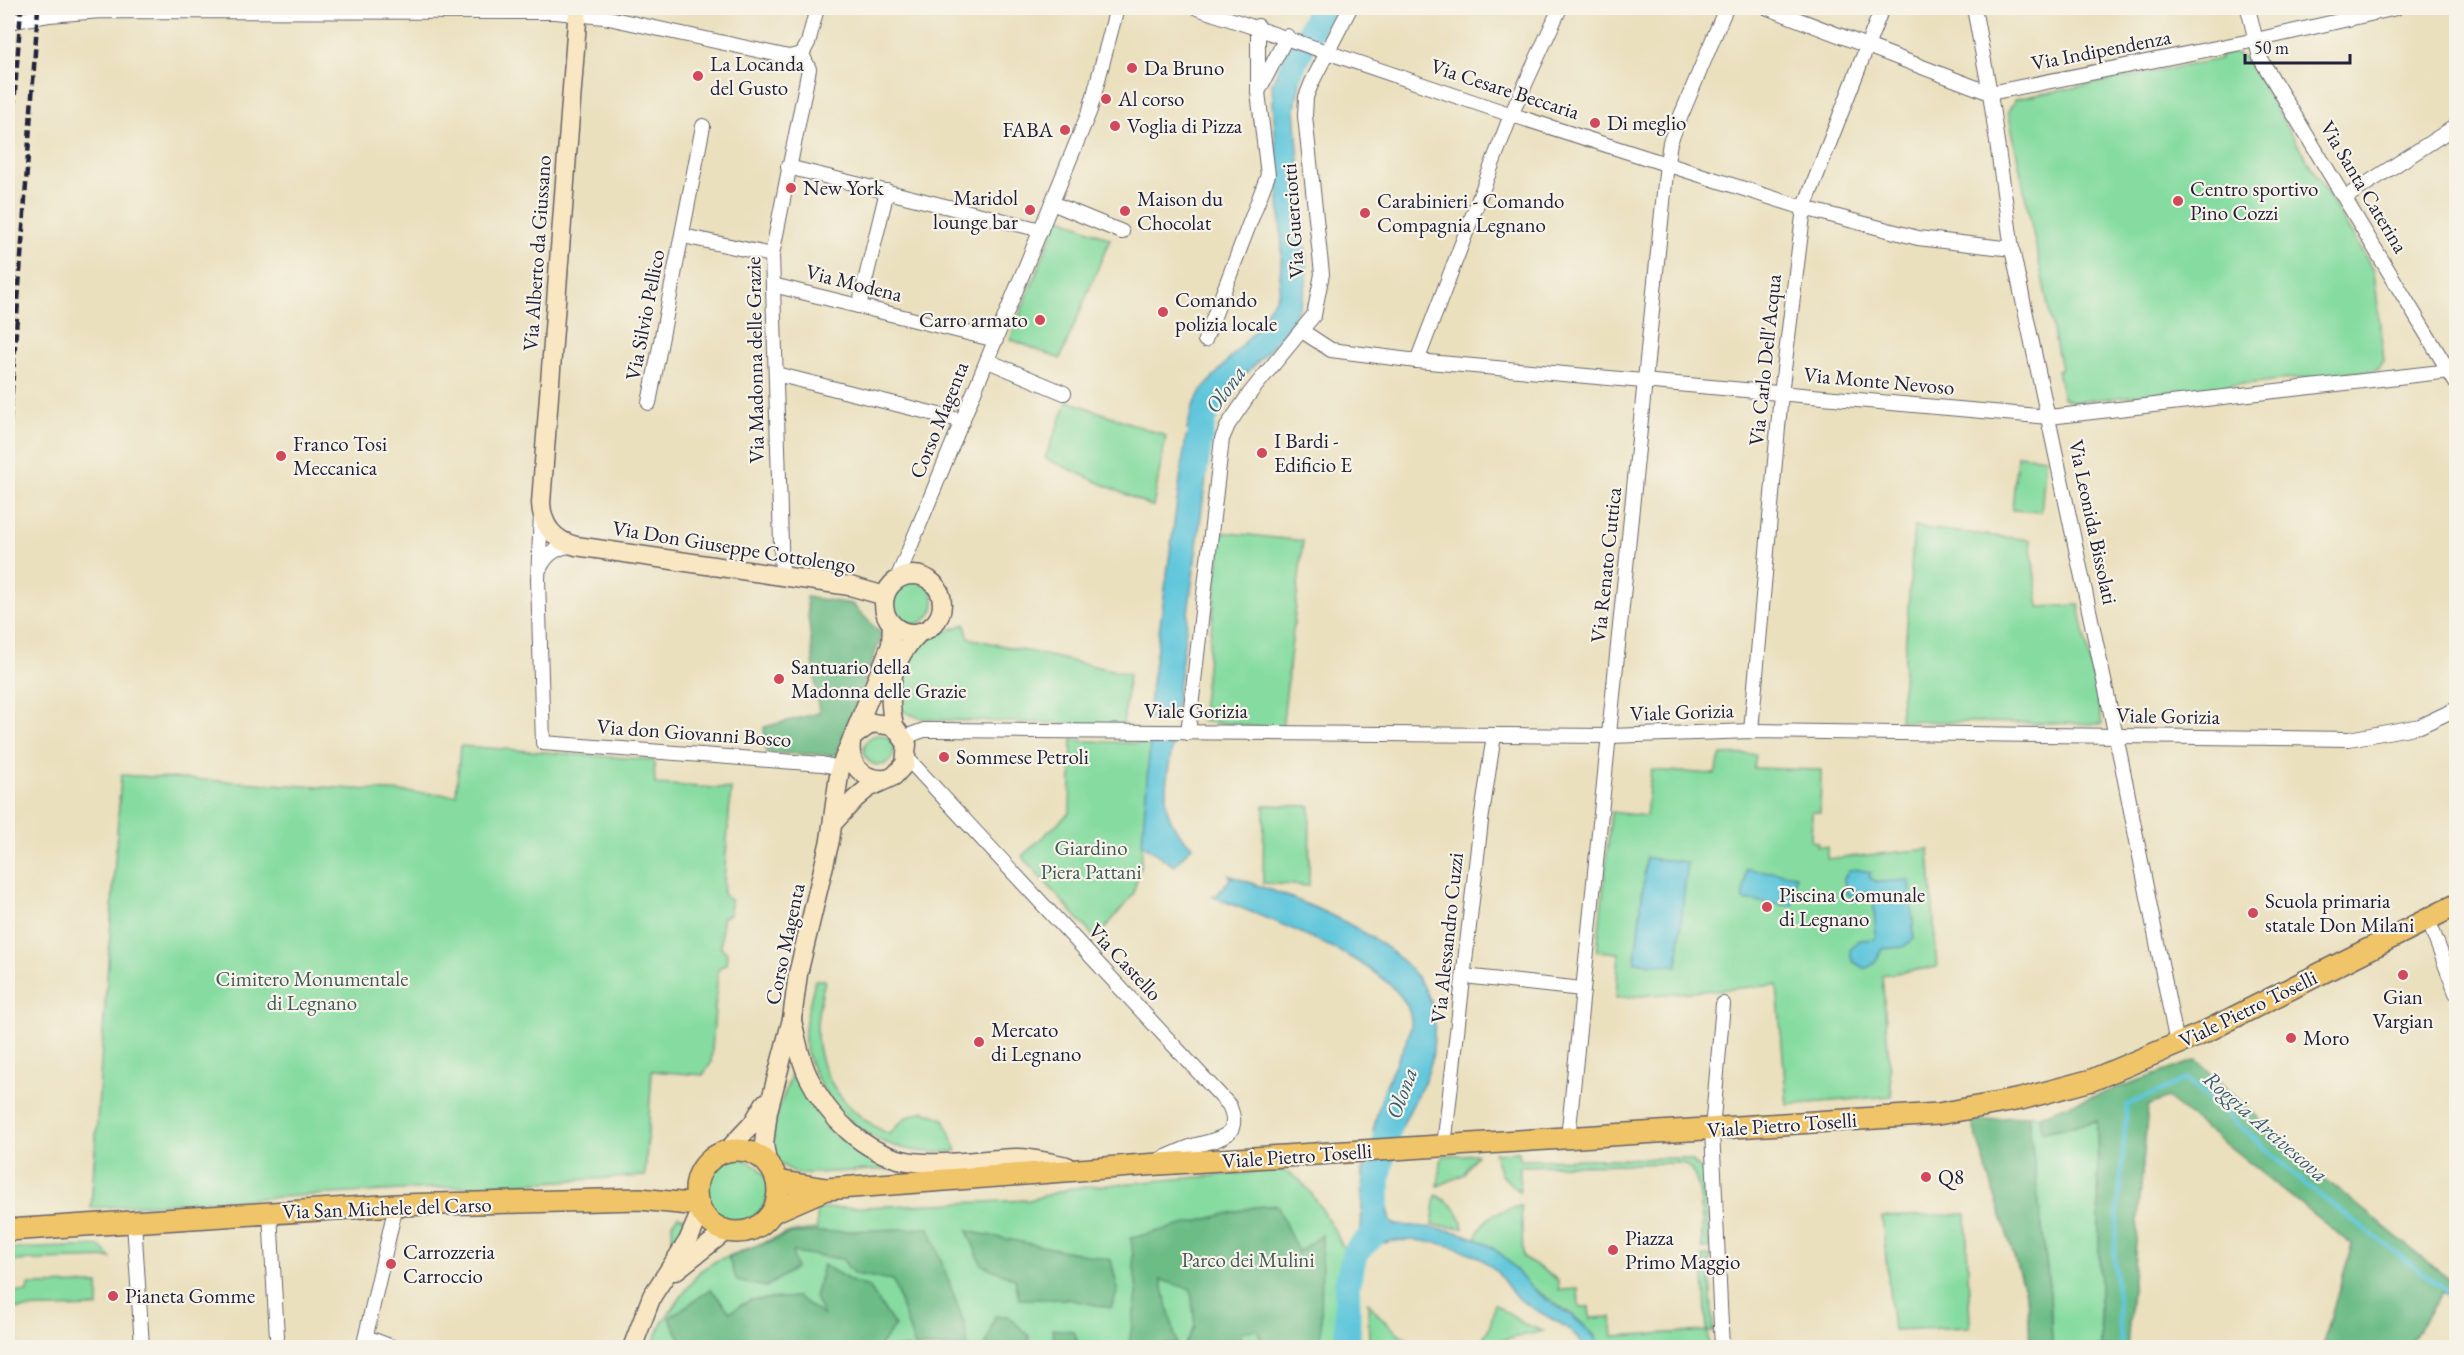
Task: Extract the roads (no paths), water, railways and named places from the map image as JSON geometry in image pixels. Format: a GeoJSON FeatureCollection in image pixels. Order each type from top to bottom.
{"type":"FeatureCollection","features":[{"type":"Feature","properties":{"kind":"main road","name":"Viale Pietro Toselli"},"geometry":{"type":"LineString","coordinates":[[777,1181],[826,1189],[1144,1165],[1938,1114],[2021,1099],[2092,1080],[2177,1044],[2457,905]]}},
{"type":"Feature","properties":{"kind":"main road"},"geometry":{"type":"LineString","coordinates":[[727,1151],[748,1151],[767,1162],[777,1181],[777,1202],[773,1212],[758,1227],[748,1231],[726,1231],[716,1227],[700,1208],[698,1180],[708,1162],[727,1151]]}},
{"type":"Feature","properties":{"kind":"main road","name":"Via San Michele del Carso"},"geometry":{"type":"LineString","coordinates":[[640,1199],[670,1192],[698,1180]]}},
{"type":"Feature","properties":{"kind":"main road","name":"Viale Pietro Toselli"},"geometry":{"type":"LineString","coordinates":[[773,1212],[826,1189]]}},
{"type":"Feature","properties":{"kind":"main road","name":"Via San Michele del Carso"},"geometry":{"type":"LineString","coordinates":[[8,1230],[396,1205],[640,1199],[700,1208]]}},
{"type":"Feature","properties":{"kind":"street","name":"Via Madonna delle Grazie"},"geometry":{"type":"LineString","coordinates":[[782,576],[772,255],[809,69],[802,54],[808,43],[817,8]]}},
{"type":"Feature","properties":{"kind":"street","name":"Corso Magenta"},"geometry":{"type":"LineString","coordinates":[[767,1162],[765,1130],[792,1019],[798,974],[812,923],[834,822],[840,768],[891,645],[892,624],[885,611],[885,596],[897,579],[1090,110],[1117,8]]}},
{"type":"Feature","properties":{"kind":"street","name":"Via Cesare Beccaria"},"geometry":{"type":"LineString","coordinates":[[1197,8],[1258,26],[1511,115],[1667,162],[1804,208],[1918,238],[2012,249]]}},
{"type":"Feature","properties":{"kind":"street","name":"Via Guerciotti"},"geometry":{"type":"LineString","coordinates":[[1188,733],[1222,439],[1228,425],[1250,393],[1314,315],[1322,274],[1305,116],[1306,97],[1324,49],[1350,8]]}},
{"type":"Feature","properties":{"kind":"street"},"geometry":{"type":"LineString","coordinates":[[1417,361],[1511,115],[1560,8]]}},
{"type":"Feature","properties":{"kind":"street","name":"Via Renato Cuttica"},"geometry":{"type":"LineString","coordinates":[[1568,1138],[1667,162],[1670,142],[1726,8]]}},
{"type":"Feature","properties":{"kind":"street"},"geometry":{"type":"LineString","coordinates":[[1768,8],[1990,93]]}},
{"type":"Feature","properties":{"kind":"street","name":"Via Carlo Dell'Acqua"},"geometry":{"type":"LineString","coordinates":[[1751,731],[1781,394],[1804,208],[1882,8]]}},
{"type":"Feature","properties":{"kind":"street","name":"Via Leonida Bissolati"},"geometry":{"type":"LineString","coordinates":[[1974,8],[1990,93],[2012,249],[2116,737],[2177,1044]]}},
{"type":"Feature","properties":{"kind":"street","name":"Via Santa Caterina"},"geometry":{"type":"LineString","coordinates":[[2248,8],[2260,58],[2454,374]]}},
{"type":"Feature","properties":{"kind":"street","name":"Via Indipendenza"},"geometry":{"type":"LineString","coordinates":[[1990,93],[2256,40],[2396,8]]}},
{"type":"Feature","properties":{"kind":"street"},"geometry":{"type":"LineString","coordinates":[[8,22],[49,15],[101,11],[578,10],[789,57],[802,54]]}},
{"type":"Feature","properties":{"kind":"street","name":"Via Alberto da Giussano"},"geometry":{"type":"LineString","coordinates":[[543,743],[538,579],[541,503],[578,10]]}},
{"type":"Feature","properties":{"kind":"street"},"geometry":{"type":"LineString","coordinates":[[1205,340],[1268,175],[1258,92],[1258,26]]}},
{"type":"Feature","properties":{"kind":"street"},"geometry":{"type":"LineString","coordinates":[[1258,92],[1290,37]]}},
{"type":"Feature","properties":{"kind":"street","name":"Via Silvio Pellico"},"geometry":{"type":"LineString","coordinates":[[649,402],[703,126]]}},
{"type":"Feature","properties":{"kind":"street"},"geometry":{"type":"LineString","coordinates":[[2346,197],[2455,130]]}},
{"type":"Feature","properties":{"kind":"street"},"geometry":{"type":"LineString","coordinates":[[788,167],[1041,230]]}},
{"type":"Feature","properties":{"kind":"street"},"geometry":{"type":"LineString","coordinates":[[859,306],[887,191]]}},
{"type":"Feature","properties":{"kind":"street"},"geometry":{"type":"LineString","coordinates":[[1052,202],[1122,232]]}},
{"type":"Feature","properties":{"kind":"street","name":"Via Silvio Pellico"},"geometry":{"type":"LineString","coordinates":[[682,236],[772,255]]}},
{"type":"Feature","properties":{"kind":"street","name":"Via Modena"},"geometry":{"type":"LineString","coordinates":[[773,285],[996,340]]}},
{"type":"Feature","properties":{"kind":"street","name":"Via Monte Nevoso"},"geometry":{"type":"LineString","coordinates":[[1302,332],[1330,350],[1417,361],[2049,417],[2454,374]]}},
{"type":"Feature","properties":{"kind":"street"},"geometry":{"type":"LineString","coordinates":[[987,361],[1064,393]]}},
{"type":"Feature","properties":{"kind":"street"},"geometry":{"type":"LineString","coordinates":[[776,374],[963,421]]}},
{"type":"Feature","properties":{"kind":"street","name":"Via Alberto da Giussano"},"geometry":{"type":"LineString","coordinates":[[541,503],[543,518],[550,531],[561,541],[576,546]]}},
{"type":"Feature","properties":{"kind":"street","name":"Via Alberto da Giussano"},"geometry":{"type":"LineString","coordinates":[[538,579],[541,565],[550,554],[562,547],[576,546]]}},
{"type":"Feature","properties":{"kind":"street","name":"Via Don Giuseppe Cottolengo"},"geometry":{"type":"LineString","coordinates":[[576,546],[850,586],[885,596]]}},
{"type":"Feature","properties":{"kind":"street"},"geometry":{"type":"LineString","coordinates":[[834,822],[855,799],[900,771],[907,759],[889,699],[890,685],[906,647],[920,632],[933,624],[940,612],[938,590],[920,576],[905,576],[897,579]]}},
{"type":"Feature","properties":{"kind":"street"},"geometry":{"type":"LineString","coordinates":[[892,624],[905,632],[920,632]]}},
{"type":"Feature","properties":{"kind":"street","name":"Viale Gorizia"},"geometry":{"type":"LineString","coordinates":[[899,731],[1610,736],[1751,731],[2349,739],[2420,726],[2457,709]]}},
{"type":"Feature","properties":{"kind":"street"},"geometry":{"type":"LineString","coordinates":[[886,779],[872,778],[859,771],[851,758],[853,740],[872,723],[880,722],[899,731]]}},
{"type":"Feature","properties":{"kind":"street","name":"Via Alessandro Cuzzi"},"geometry":{"type":"LineString","coordinates":[[1444,1146],[1481,821],[1494,735]]}},
{"type":"Feature","properties":{"kind":"street","name":"Via don Giovanni Bosco"},"geometry":{"type":"LineString","coordinates":[[543,743],[822,764],[840,768]]}},
{"type":"Feature","properties":{"kind":"street","name":"Via Castello"},"geometry":{"type":"LineString","coordinates":[[907,759],[1229,1105],[1234,1116],[1233,1126],[1217,1142],[1194,1145],[1144,1165]]}},
{"type":"Feature","properties":{"kind":"street"},"geometry":{"type":"LineString","coordinates":[[2428,919],[2457,993]]}},
{"type":"Feature","properties":{"kind":"street"},"geometry":{"type":"LineString","coordinates":[[1464,976],[1582,989]]}},
{"type":"Feature","properties":{"kind":"street"},"geometry":{"type":"LineString","coordinates":[[1722,1346],[1712,1130],[1723,1004]]}},
{"type":"Feature","properties":{"kind":"street","name":"Viale Pietro Toselli"},"geometry":{"type":"LineString","coordinates":[[792,1019],[809,1078],[823,1102],[849,1131],[882,1152],[907,1161],[942,1163],[1020,1158],[1095,1170]]}},
{"type":"Feature","properties":{"kind":"street","name":"Corso Magenta"},"geometry":{"type":"LineString","coordinates":[[727,1151],[753,1123],[778,1074]]}},
{"type":"Feature","properties":{"kind":"street"},"geometry":{"type":"LineString","coordinates":[[395,1347],[365,1342],[396,1205]]}},
{"type":"Feature","properties":{"kind":"street"},"geometry":{"type":"LineString","coordinates":[[632,1347],[652,1296],[688,1241],[700,1208]]}},
{"type":"Feature","properties":{"kind":"street"},"geometry":{"type":"LineString","coordinates":[[270,1213],[277,1337]]}},
{"type":"Feature","properties":{"kind":"street"},"geometry":{"type":"LineString","coordinates":[[125,1347],[142,1347],[134,1222]]}},
{"type":"Feature","properties":{"kind":"street"},"geometry":{"type":"LineString","coordinates":[[662,1281],[726,1231]]}},
{"type":"Feature","properties":{"kind":"water"},"geometry":{"type":"Polygon","coordinates":[[[1308,8],[1336,8],[1323,33],[1299,26],[1308,8]]]}},
{"type":"Feature","properties":{"kind":"water"},"geometry":{"type":"Polygon","coordinates":[[[1288,46],[1311,54],[1301,76],[1295,108],[1307,272],[1303,297],[1293,319],[1279,339],[1230,392],[1218,412],[1211,434],[1187,430],[1192,408],[1201,391],[1251,335],[1279,293],[1282,248],[1272,84],[1288,46]]]}},
{"type":"Feature","properties":{"kind":"water"},"geometry":{"type":"Polygon","coordinates":[[[1186,437],[1211,440],[1174,719],[1147,719],[1186,437]]]}},
{"type":"Feature","properties":{"kind":"water"},"geometry":{"type":"Polygon","coordinates":[[[1150,742],[1173,742],[1166,786],[1168,812],[1180,835],[1192,846],[1174,866],[1142,844],[1150,742]]]}},
{"type":"Feature","properties":{"kind":"water"},"geometry":{"type":"Polygon","coordinates":[[[1646,858],[1687,862],[1677,966],[1635,962],[1646,858]]]}},
{"type":"Feature","properties":{"kind":"water"},"geometry":{"type":"Polygon","coordinates":[[[1746,869],[1796,875],[1793,906],[1743,900],[1746,869]]]}},
{"type":"Feature","properties":{"kind":"water"},"geometry":{"type":"Polygon","coordinates":[[[1854,869],[1871,872],[1869,877],[1877,882],[1910,880],[1914,939],[1903,947],[1882,949],[1874,964],[1865,969],[1852,961],[1850,950],[1860,940],[1874,939],[1876,935],[1873,896],[1868,893],[1855,898],[1846,893],[1844,879],[1848,871],[1854,869]]]}},
{"type":"Feature","properties":{"kind":"water"},"geometry":{"type":"Polygon","coordinates":[[[1229,875],[1285,895],[1347,923],[1376,940],[1402,960],[1421,983],[1434,1013],[1432,1059],[1425,1080],[1401,1129],[1373,1132],[1386,1086],[1410,1031],[1411,1025],[1406,1004],[1389,984],[1362,964],[1296,931],[1212,896],[1216,896],[1231,878],[1229,875]]]}},
{"type":"Feature","properties":{"kind":"water"},"geometry":{"type":"Polygon","coordinates":[[[1389,1167],[1385,1195],[1391,1222],[1396,1225],[1453,1231],[1480,1240],[1504,1257],[1539,1294],[1581,1323],[1601,1347],[1585,1347],[1563,1325],[1519,1299],[1492,1267],[1465,1251],[1447,1245],[1409,1240],[1375,1246],[1362,1253],[1356,1247],[1361,1234],[1363,1168],[1389,1167]]]}},
{"type":"Feature","properties":{"kind":"water"},"geometry":{"type":"Polygon","coordinates":[[[1348,1257],[1355,1264],[1348,1284],[1347,1347],[1338,1347],[1339,1282],[1348,1257]]]}},
{"type":"Feature","properties":{"kind":"waterway","name":"Olona"},"geometry":{"type":"LineString","coordinates":[[1291,69],[1322,8]]}},
{"type":"Feature","properties":{"kind":"waterway","name":"Olona"},"geometry":{"type":"LineString","coordinates":[[1194,474],[1203,419],[1212,400]]}},
{"type":"Feature","properties":{"kind":"waterway","name":"Roggia Arcivescova"},"geometry":{"type":"LineString","coordinates":[[2122,1348],[2114,1255],[2127,1105],[2187,1079],[2305,1184],[2456,1298]]}},
{"type":"Feature","properties":{"kind":"waterway","name":"Olona"},"geometry":{"type":"LineString","coordinates":[[1377,1202],[1378,1178],[1395,1096]]}},
{"type":"Feature","properties":{"kind":"waterway","name":"Olona"},"geometry":{"type":"LineString","coordinates":[[1348,1348],[1347,1285],[1355,1253],[1376,1232]]}},
{"type":"Feature","properties":{"kind":"railway"},"geometry":{"type":"LineString","coordinates":[[8,189],[21,8]]}},
{"type":"Feature","properties":{"kind":"railway"},"geometry":{"type":"LineString","coordinates":[[8,448],[38,8]]}},
{"type":"Feature","properties":{"kind":"place","name":"Da Bruno"},"geometry":{"type":"Point","coordinates":[1132,68]}},
{"type":"Feature","properties":{"kind":"place","name":"La Locanda del Gusto"},"geometry":{"type":"Point","coordinates":[698,76]}},
{"type":"Feature","properties":{"kind":"place","name":"Al corso"},"geometry":{"type":"Point","coordinates":[1106,99]}},
{"type":"Feature","properties":{"kind":"place","name":"Di meglio"},"geometry":{"type":"Point","coordinates":[1595,123]}},
{"type":"Feature","properties":{"kind":"place","name":"Voglia di Pizza"},"geometry":{"type":"Point","coordinates":[1115,126]}},
{"type":"Feature","properties":{"kind":"place","name":"FABA"},"geometry":{"type":"Point","coordinates":[1065,130]}},
{"type":"Feature","properties":{"kind":"place","name":"New York"},"geometry":{"type":"Point","coordinates":[791,188]}},
{"type":"Feature","properties":{"kind":"place","name":"Centro sportivo Pino Cozzi"},"geometry":{"type":"Point","coordinates":[2178,201]}},
{"type":"Feature","properties":{"kind":"place","name":"Maridol lounge bar"},"geometry":{"type":"Point","coordinates":[1030,210]}},
{"type":"Feature","properties":{"kind":"place","name":"Maison du Chocolat"},"geometry":{"type":"Point","coordinates":[1125,211]}},
{"type":"Feature","properties":{"kind":"place","name":"Carabinieri - Comando Compagnia Legnano"},"geometry":{"type":"Point","coordinates":[1365,213]}},
{"type":"Feature","properties":{"kind":"place","name":"Comando polizia locale"},"geometry":{"type":"Point","coordinates":[1163,312]}},
{"type":"Feature","properties":{"kind":"place","name":"Carro armato"},"geometry":{"type":"Point","coordinates":[1040,320]}},
{"type":"Feature","properties":{"kind":"place","name":"I Bardi - Edificio E"},"geometry":{"type":"Point","coordinates":[1262,453]}},
{"type":"Feature","properties":{"kind":"place","name":"Franco Tosi Meccanica"},"geometry":{"type":"Point","coordinates":[281,456]}},
{"type":"Feature","properties":{"kind":"place","name":"Santuario della Madonna delle Grazie"},"geometry":{"type":"Point","coordinates":[779,679]}},
{"type":"Feature","properties":{"kind":"place","name":"Sommese Petroli"},"geometry":{"type":"Point","coordinates":[944,757]}},
{"type":"Feature","properties":{"kind":"place","name":"Piscina Comunale di Legnano"},"geometry":{"type":"Point","coordinates":[1767,907]}},
{"type":"Feature","properties":{"kind":"place","name":"Scuola primaria statale Don Milani"},"geometry":{"type":"Point","coordinates":[2253,913]}},
{"type":"Feature","properties":{"kind":"place","name":"Gian Vargian"},"geometry":{"type":"Point","coordinates":[2403,975]}},
{"type":"Feature","properties":{"kind":"place","name":"Moro"},"geometry":{"type":"Point","coordinates":[2291,1038]}},
{"type":"Feature","properties":{"kind":"place","name":"Mercato di Legnano"},"geometry":{"type":"Point","coordinates":[979,1042]}},
{"type":"Feature","properties":{"kind":"place","name":"Q8"},"geometry":{"type":"Point","coordinates":[1926,1177]}},
{"type":"Feature","properties":{"kind":"place","name":"Piazza Primo Maggio"},"geometry":{"type":"Point","coordinates":[1613,1250]}},
{"type":"Feature","properties":{"kind":"place","name":"Carrozzeria Carroccio"},"geometry":{"type":"Point","coordinates":[391,1264]}},
{"type":"Feature","properties":{"kind":"place","name":"Pianeta Gomme"},"geometry":{"type":"Point","coordinates":[113,1296]}},
{"type":"Feature","properties":{"kind":"park label","name":"Giardino Piera Pattani"},"geometry":{"type":"Point","coordinates":[1091,860]}},
{"type":"Feature","properties":{"kind":"park label","name":"Cimitero Monumentale di Legnano"},"geometry":{"type":"Point","coordinates":[312,991]}},
{"type":"Feature","properties":{"kind":"park label","name":"Parco dei Mulini"},"geometry":{"type":"Point","coordinates":[1248,1260]}}]}
